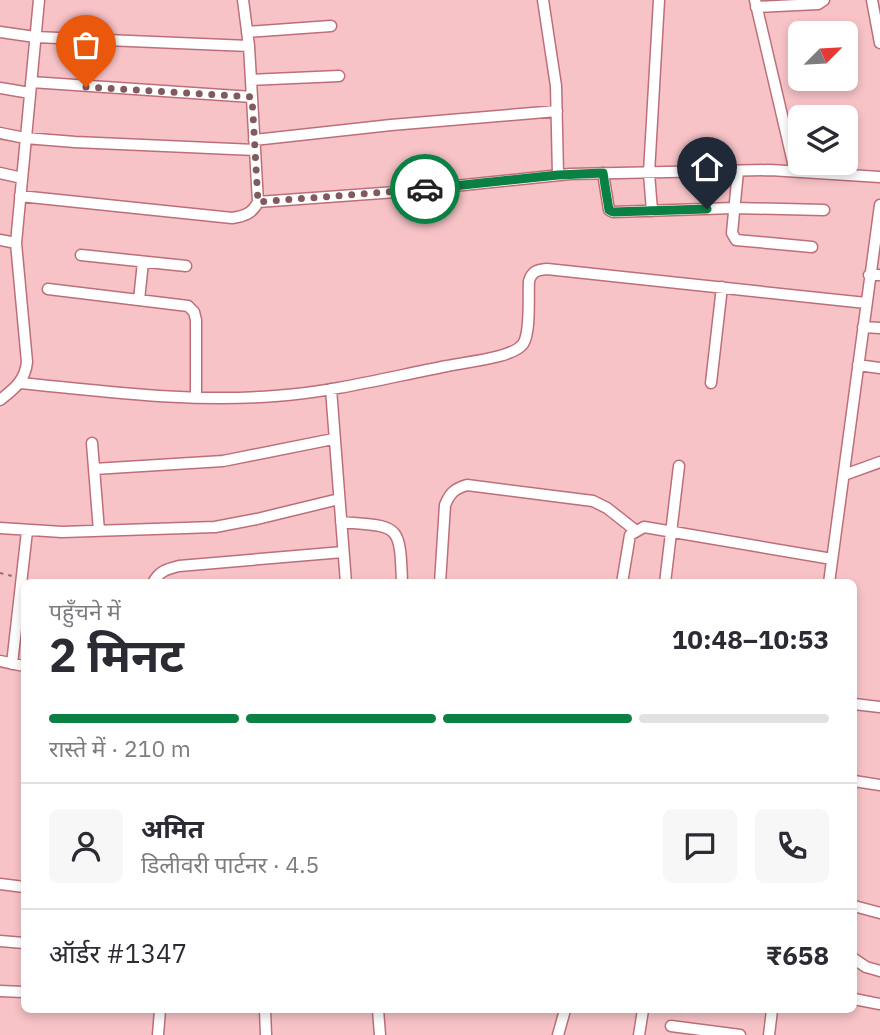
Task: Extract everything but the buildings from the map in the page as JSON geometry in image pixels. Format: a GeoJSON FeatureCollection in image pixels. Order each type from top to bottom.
{"type":"FeatureCollection","features":[{"type":"Feature","properties":{"kind":"street"},"geometry":{"type":"LineString","coordinates":[[0,400],[24,378],[27,362],[16,243],[39,0]]}},
{"type":"Feature","properties":{"kind":"street"},"geometry":{"type":"LineString","coordinates":[[20,196],[232,218],[244,216],[254,210],[258,202],[249,46],[243,0]]}},
{"type":"Feature","properties":{"kind":"street"},"geometry":{"type":"LineString","coordinates":[[543,0],[557,111],[558,175]]}},
{"type":"Feature","properties":{"kind":"street"},"geometry":{"type":"LineString","coordinates":[[652,211],[649,173],[659,0]]}},
{"type":"Feature","properties":{"kind":"street"},"geometry":{"type":"LineString","coordinates":[[788,142],[755,3],[817,4],[824,0]]}},
{"type":"Feature","properties":{"kind":"street"},"geometry":{"type":"LineString","coordinates":[[872,0],[880,43]]}},
{"type":"Feature","properties":{"kind":"street"},"geometry":{"type":"LineString","coordinates":[[247,32],[331,26]]}},
{"type":"Feature","properties":{"kind":"street"},"geometry":{"type":"LineString","coordinates":[[0,32],[35,37],[249,46]]}},
{"type":"Feature","properties":{"kind":"street"},"geometry":{"type":"LineString","coordinates":[[251,80],[339,76]]}},
{"type":"Feature","properties":{"kind":"street"},"geometry":{"type":"LineString","coordinates":[[0,88],[252,97]]}},
{"type":"Feature","properties":{"kind":"street"},"geometry":{"type":"LineString","coordinates":[[0,133],[25,138],[254,145],[391,125],[557,111]]}},
{"type":"Feature","properties":{"kind":"street"},"geometry":{"type":"LineString","coordinates":[[738,171],[733,233],[736,240],[812,247]]}},
{"type":"Feature","properties":{"kind":"street"},"geometry":{"type":"LineString","coordinates":[[258,202],[396,192],[558,175],[788,172]]}},
{"type":"Feature","properties":{"kind":"street"},"geometry":{"type":"LineString","coordinates":[[0,173],[22,178]]}},
{"type":"Feature","properties":{"kind":"street"},"geometry":{"type":"LineString","coordinates":[[603,173],[609,210],[617,212],[734,208],[824,210]]}},
{"type":"Feature","properties":{"kind":"street"},"geometry":{"type":"LineString","coordinates":[[846,175],[880,177]]}},
{"type":"Feature","properties":{"kind":"street"},"geometry":{"type":"LineString","coordinates":[[830,579],[866,303],[875,275],[880,205]]}},
{"type":"Feature","properties":{"kind":"street"},"geometry":{"type":"LineString","coordinates":[[0,240],[16,243]]}},
{"type":"Feature","properties":{"kind":"street"},"geometry":{"type":"LineString","coordinates":[[80,255],[186,266]]}},
{"type":"Feature","properties":{"kind":"street"},"geometry":{"type":"LineString","coordinates":[[139,300],[143,262]]}},
{"type":"Feature","properties":{"kind":"street"},"geometry":{"type":"LineString","coordinates":[[20,383],[196,397],[274,397],[331,389],[491,357],[518,349],[524,343],[531,274],[547,269],[866,303]]}},
{"type":"Feature","properties":{"kind":"street"},"geometry":{"type":"LineString","coordinates":[[711,383],[722,287]]}},
{"type":"Feature","properties":{"kind":"street"},"geometry":{"type":"LineString","coordinates":[[48,289],[188,306],[194,312],[196,397]]}},
{"type":"Feature","properties":{"kind":"street"},"geometry":{"type":"LineString","coordinates":[[863,327],[880,328]]}},
{"type":"Feature","properties":{"kind":"street"},"geometry":{"type":"LineString","coordinates":[[858,365],[880,368]]}},
{"type":"Feature","properties":{"kind":"street"},"geometry":{"type":"LineString","coordinates":[[331,389],[346,579]]}},
{"type":"Feature","properties":{"kind":"street"},"geometry":{"type":"LineString","coordinates":[[94,469],[223,461],[333,439]]}},
{"type":"Feature","properties":{"kind":"street"},"geometry":{"type":"LineString","coordinates":[[92,443],[99,531]]}},
{"type":"Feature","properties":{"kind":"street"},"geometry":{"type":"LineString","coordinates":[[844,475],[880,462]]}},
{"type":"Feature","properties":{"kind":"street"},"geometry":{"type":"LineString","coordinates":[[666,579],[679,466]]}},
{"type":"Feature","properties":{"kind":"street"},"geometry":{"type":"LineString","coordinates":[[440,579],[445,505],[449,494],[456,488],[467,485],[593,501],[607,508],[635,530]]}},
{"type":"Feature","properties":{"kind":"street"},"geometry":{"type":"LineString","coordinates":[[0,528],[27,531],[99,531],[215,527],[339,499]]}},
{"type":"Feature","properties":{"kind":"street"},"geometry":{"type":"LineString","coordinates":[[341,522],[384,525],[391,528],[399,542],[402,579]]}},
{"type":"Feature","properties":{"kind":"street"},"geometry":{"type":"LineString","coordinates":[[622,579],[630,535],[643,527],[832,559]]}},
{"type":"Feature","properties":{"kind":"street"},"geometry":{"type":"LineString","coordinates":[[22,579],[27,531]]}},
{"type":"Feature","properties":{"kind":"street"},"geometry":{"type":"LineString","coordinates":[[155,579],[165,569],[179,566],[343,552]]}},
{"type":"Feature","properties":{"kind":"street"},"geometry":{"type":"LineString","coordinates":[[12,664],[21,584]]}},
{"type":"Feature","properties":{"kind":"street"},"geometry":{"type":"LineString","coordinates":[[0,661],[21,666]]}},
{"type":"Feature","properties":{"kind":"street"},"geometry":{"type":"LineString","coordinates":[[857,704],[880,707]]}},
{"type":"Feature","properties":{"kind":"street"},"geometry":{"type":"LineString","coordinates":[[857,781],[880,785]]}},
{"type":"Feature","properties":{"kind":"street"},"geometry":{"type":"LineString","coordinates":[[0,884],[21,887]]}},
{"type":"Feature","properties":{"kind":"street"},"geometry":{"type":"LineString","coordinates":[[857,907],[880,913]]}},
{"type":"Feature","properties":{"kind":"street"},"geometry":{"type":"LineString","coordinates":[[0,941],[21,943]]}},
{"type":"Feature","properties":{"kind":"street"},"geometry":{"type":"LineString","coordinates":[[857,961],[880,971]]}},
{"type":"Feature","properties":{"kind":"street"},"geometry":{"type":"LineString","coordinates":[[0,991],[21,992]]}},
{"type":"Feature","properties":{"kind":"street"},"geometry":{"type":"LineString","coordinates":[[857,1000],[880,1004]]}},
{"type":"Feature","properties":{"kind":"street"},"geometry":{"type":"LineString","coordinates":[[158,1035],[160,1013]]}},
{"type":"Feature","properties":{"kind":"street"},"geometry":{"type":"LineString","coordinates":[[265,1013],[266,1035]]}},
{"type":"Feature","properties":{"kind":"street"},"geometry":{"type":"LineString","coordinates":[[378,1013],[380,1035]]}},
{"type":"Feature","properties":{"kind":"street"},"geometry":{"type":"LineString","coordinates":[[558,1035],[564,1013]]}},
{"type":"Feature","properties":{"kind":"street"},"geometry":{"type":"LineString","coordinates":[[639,1035],[643,1013]]}},
{"type":"Feature","properties":{"kind":"street"},"geometry":{"type":"LineString","coordinates":[[769,1035],[772,1013]]}},
{"type":"Feature","properties":{"kind":"street"},"geometry":{"type":"LineString","coordinates":[[671,1026],[740,1035]]}},
{"type":"Feature","properties":{"kind":"way so far"},"geometry":{"type":"LineString","coordinates":[[86,87],[252,97],[258,202],[425,189]]}},
{"type":"Feature","properties":{"kind":"route"},"geometry":{"type":"LineString","coordinates":[[425,189],[603,173],[609,210],[613,212],[707,209]]}}]}
